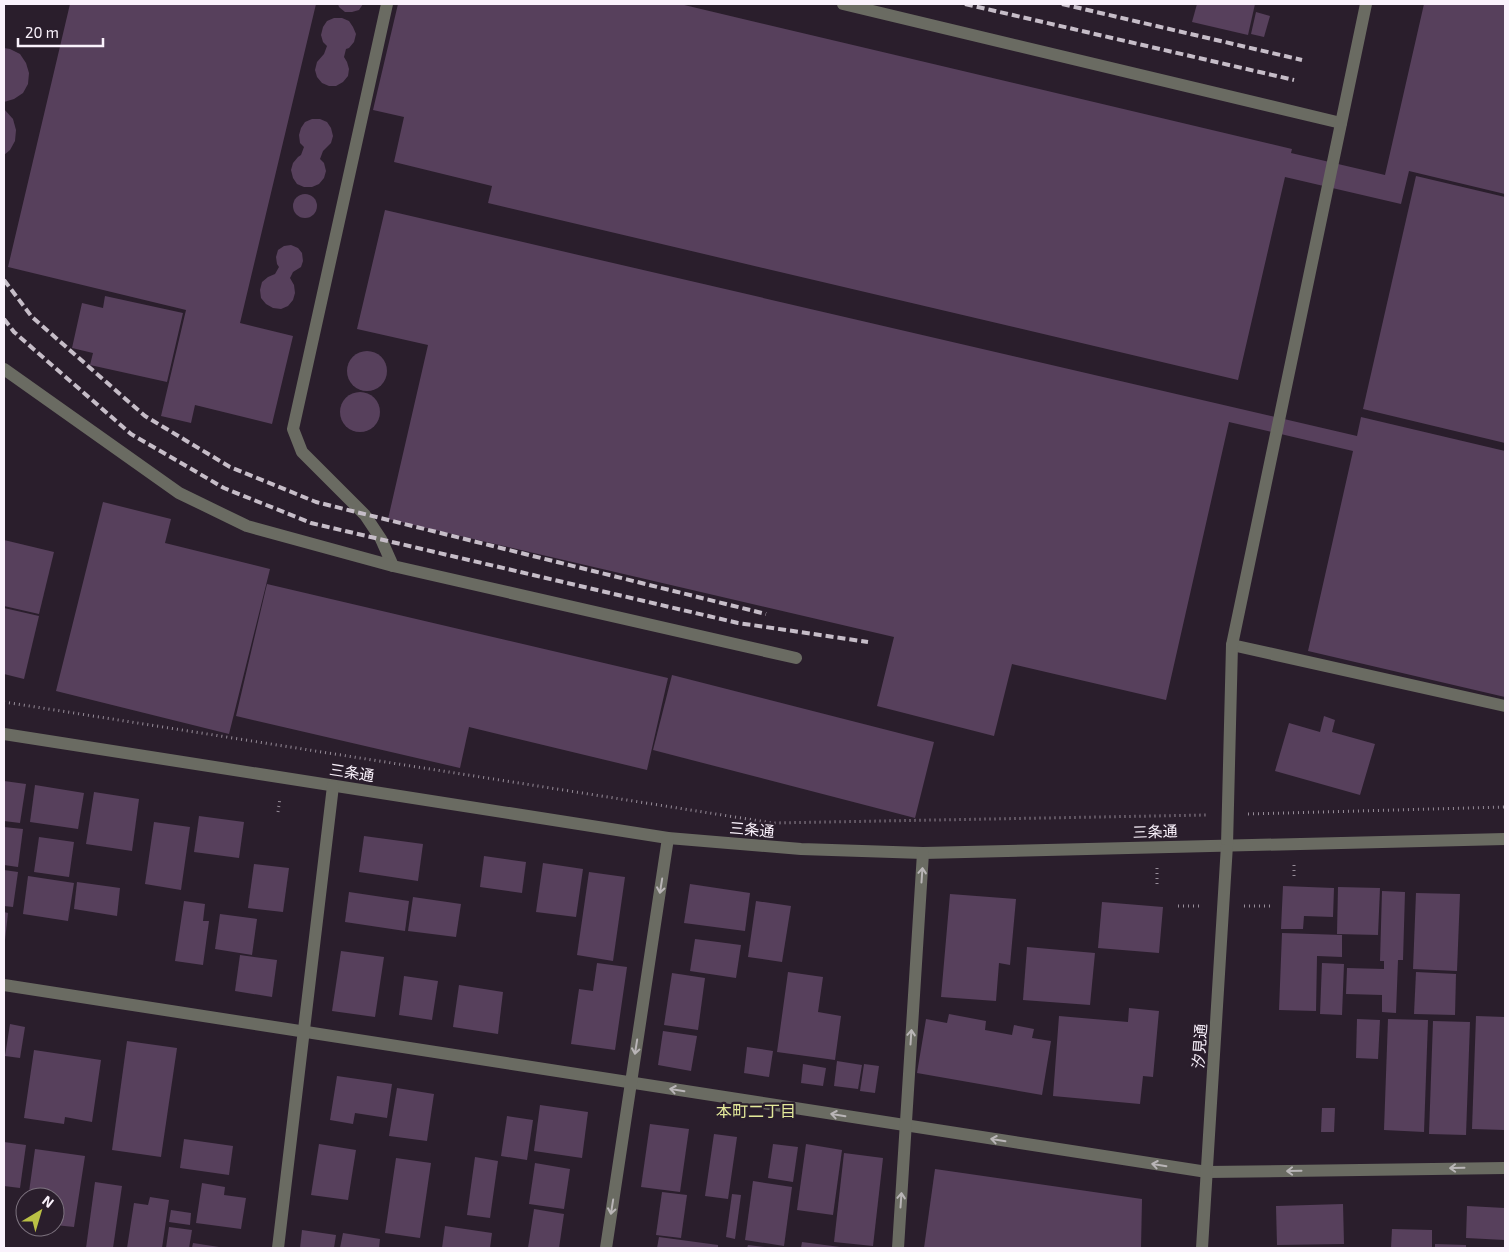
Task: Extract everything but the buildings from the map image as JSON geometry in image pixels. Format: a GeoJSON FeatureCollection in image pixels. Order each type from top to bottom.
{"type":"FeatureCollection","features":[{"type":"Feature","properties":{"kind":"street"},"geometry":{"type":"LineString","coordinates":[[387,4],[293,428],[302,452],[365,515],[381,539],[393,566]]}},
{"type":"Feature","properties":{"kind":"street"},"geometry":{"type":"LineString","coordinates":[[843,4],[1341,123]]}},
{"type":"Feature","properties":{"kind":"street","name":"汐見通"},"geometry":{"type":"LineString","coordinates":[[1202,1248],[1227,845],[1232,645],[1366,4]]}},
{"type":"Feature","properties":{"kind":"street"},"geometry":{"type":"LineString","coordinates":[[4,369],[179,493],[247,526],[393,566],[796,658]]}},
{"type":"Feature","properties":{"kind":"street"},"geometry":{"type":"LineString","coordinates":[[1232,645],[1505,706]]}},
{"type":"Feature","properties":{"kind":"street","name":"三条通"},"geometry":{"type":"LineString","coordinates":[[4,734],[668,838],[800,849],[923,853],[1505,839]]}},
{"type":"Feature","properties":{"kind":"street"},"geometry":{"type":"LineString","coordinates":[[278,1248],[333,786]]}},
{"type":"Feature","properties":{"kind":"street"},"geometry":{"type":"LineString","coordinates":[[606,1248],[668,838]]}},
{"type":"Feature","properties":{"kind":"street"},"geometry":{"type":"LineString","coordinates":[[898,1248],[923,853]]}},
{"type":"Feature","properties":{"kind":"street"},"geometry":{"type":"LineString","coordinates":[[4,985],[1207,1172],[1505,1168]]}},
{"type":"Feature","properties":{"kind":"path"},"geometry":{"type":"LineString","coordinates":[[4,702],[773,823],[1505,807]]}},
{"type":"Feature","properties":{"kind":"railway"},"geometry":{"type":"LineString","coordinates":[[965,4],[1294,80]]}},
{"type":"Feature","properties":{"kind":"railway"},"geometry":{"type":"LineString","coordinates":[[1062,4],[1302,60]]}},
{"type":"Feature","properties":{"kind":"railway"},"geometry":{"type":"LineString","coordinates":[[4,280],[32,317],[145,416],[230,467],[316,502],[766,614]]}},
{"type":"Feature","properties":{"kind":"railway"},"geometry":{"type":"LineString","coordinates":[[4,319],[14,332],[131,434],[224,488],[311,523],[738,623],[868,642]]}},
{"type":"Feature","properties":{"kind":"district","name":"本町二丁目"},"geometry":{"type":"Point","coordinates":[756,1110]}}]}
